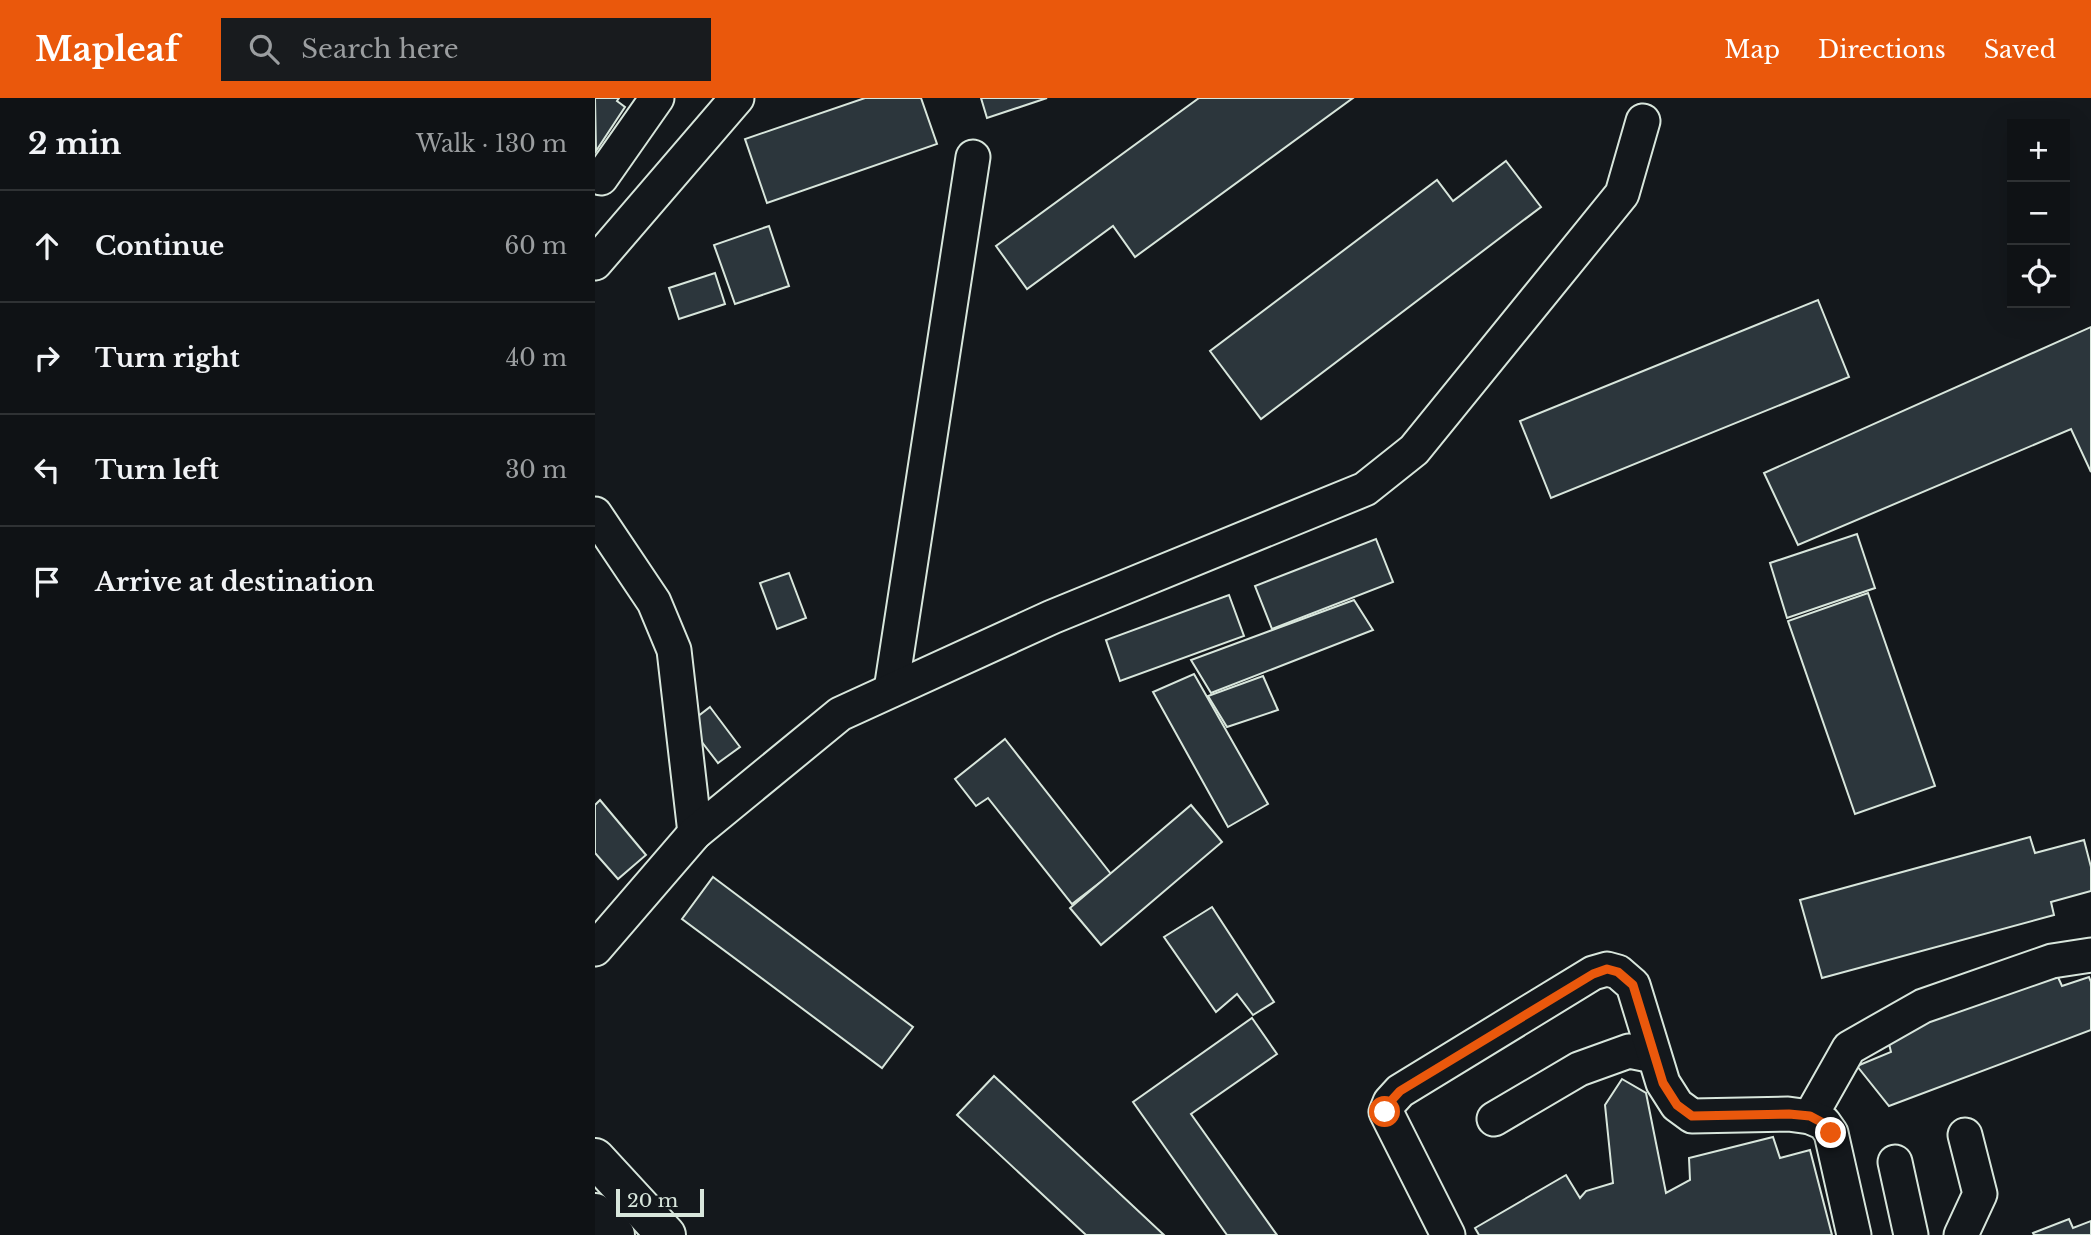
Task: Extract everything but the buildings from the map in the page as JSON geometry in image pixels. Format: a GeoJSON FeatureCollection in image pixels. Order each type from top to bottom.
{"type":"FeatureCollection","features":[{"type":"Feature","properties":{"kind":"main road"},"geometry":{"type":"LineString","coordinates":[[595,1158],[667,1235]]}},
{"type":"Feature","properties":{"kind":"main road"},"geometry":{"type":"LineString","coordinates":[[595,1213],[615,1235]]}},
{"type":"Feature","properties":{"kind":"lane"},"geometry":{"type":"LineString","coordinates":[[601,178],[657,98]]}},
{"type":"Feature","properties":{"kind":"lane"},"geometry":{"type":"LineString","coordinates":[[595,263],[737,98]]}},
{"type":"Feature","properties":{"kind":"lane"},"geometry":{"type":"LineString","coordinates":[[595,949],[695,833],[840,714],[1052,617],[1365,489],[1414,450],[1622,194],[1643,121]]}},
{"type":"Feature","properties":{"kind":"lane"},"geometry":{"type":"LineString","coordinates":[[891,691],[973,157]]}},
{"type":"Feature","properties":{"kind":"lane"},"geometry":{"type":"LineString","coordinates":[[595,514],[654,602],[674,650],[695,833]]}},
{"type":"Feature","properties":{"kind":"lane"},"geometry":{"type":"LineString","coordinates":[[1810,1116],[1849,1048],[1923,1006],[2052,961],[2091,956]]}},
{"type":"Feature","properties":{"kind":"lane"},"geometry":{"type":"LineString","coordinates":[[1448,1235],[1385,1112],[1390,1102],[1400,1091],[1593,974],[1607,969],[1618,972],[1633,985],[1663,1083],[1677,1105],[1692,1116],[1789,1114],[1810,1116],[1823,1123],[1831,1133],[1854,1235]]}},
{"type":"Feature","properties":{"kind":"lane"},"geometry":{"type":"LineString","coordinates":[[1494,1119],[1579,1069],[1629,1051],[1654,1056]]}},
{"type":"Feature","properties":{"kind":"lane"},"geometry":{"type":"LineString","coordinates":[[1961,1235],[1980,1194],[1965,1135]]}},
{"type":"Feature","properties":{"kind":"lane"},"geometry":{"type":"LineString","coordinates":[[1895,1162],[1911,1235]]}},
{"type":"Feature","properties":{"kind":"route"},"geometry":{"type":"LineString","coordinates":[[1385,1112],[1400,1091],[1593,974],[1607,969],[1618,972],[1633,985],[1663,1083],[1677,1105],[1692,1116],[1810,1116],[1823,1123],[1831,1133]]}}]}
